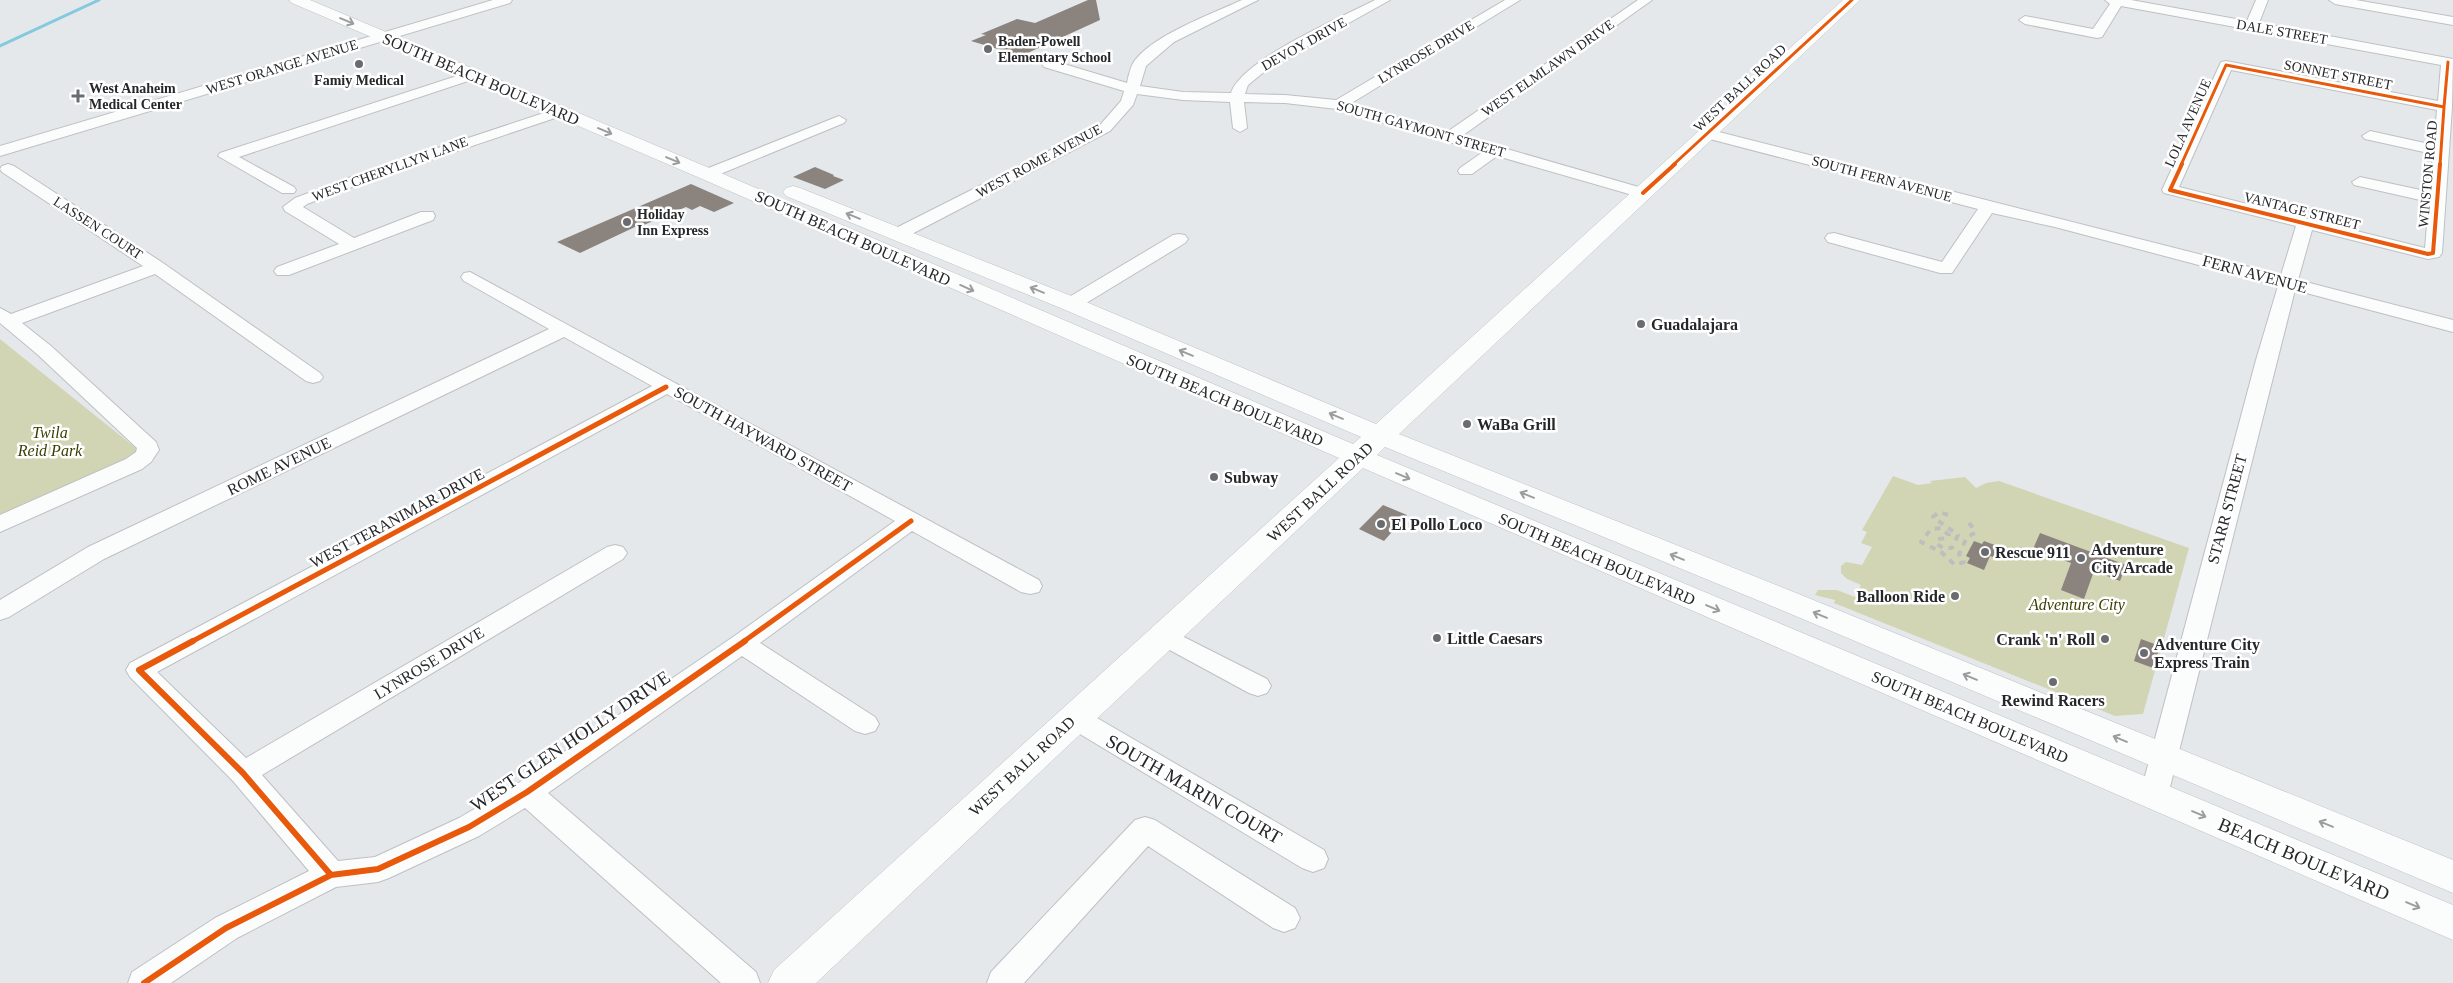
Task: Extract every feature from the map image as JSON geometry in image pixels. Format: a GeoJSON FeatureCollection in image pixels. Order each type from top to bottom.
{"type":"FeatureCollection","features":[{"type":"Feature","properties":{"kind":"main road","name":"SOUTH BEACH BOULEVARD"},"geometry":{"type":"LineString","coordinates":[[297,0],[386,29],[478,66],[718,170],[1369,446],[2154,795]]}},
{"type":"Feature","properties":{"kind":"main road","name":"WEST BALL ROAD"},"geometry":{"type":"LineString","coordinates":[[788,983],[1852,0]]}},
{"type":"Feature","properties":{"kind":"main road","name":"SOUTH BEACH BOULEVARD"},"geometry":{"type":"LineString","coordinates":[[386,29],[407,29],[478,66],[559,112],[898,234],[1071,304],[1369,446],[2165,758]]}},
{"type":"Feature","properties":{"kind":"main road"},"geometry":{"type":"LineString","coordinates":[[2165,758],[2453,877]]}},
{"type":"Feature","properties":{"kind":"main road","name":"BEACH BOULEVARD"},"geometry":{"type":"LineString","coordinates":[[2154,795],[2453,922]]}},
{"type":"Feature","properties":{"kind":"street"},"geometry":{"type":"LineString","coordinates":[[407,29],[506,0]]}},
{"type":"Feature","properties":{"kind":"street","name":"WEST ROME AVENUE"},"geometry":{"type":"LineString","coordinates":[[898,234],[1105,128],[1128,102],[1139,65],[1150,53],[1170,40],[1252,0]]}},
{"type":"Feature","properties":{"kind":"street","name":"DEVOY DRIVE"},"geometry":{"type":"LineString","coordinates":[[1236,97],[1242,82],[1266,64],[1384,0]]}},
{"type":"Feature","properties":{"kind":"street","name":"LYNROSE DRIVE"},"geometry":{"type":"LineString","coordinates":[[1338,105],[1514,0]]}},
{"type":"Feature","properties":{"kind":"street"},"geometry":{"type":"LineString","coordinates":[[2252,26],[2262,0]]}},
{"type":"Feature","properties":{"kind":"street"},"geometry":{"type":"LineString","coordinates":[[2335,0],[2453,20]]}},
{"type":"Feature","properties":{"kind":"street"},"geometry":{"type":"LineString","coordinates":[[2025,20],[2097,34],[2115,1]]}},
{"type":"Feature","properties":{"kind":"street","name":"DALE STREET"},"geometry":{"type":"LineString","coordinates":[[2115,1],[2451,63]]}},
{"type":"Feature","properties":{"kind":"street","name":"WEST ELMLAWN DRIVE"},"geometry":{"type":"LineString","coordinates":[[1450,137],[1636,2]]}},
{"type":"Feature","properties":{"kind":"street","name":"WEST ORANGE AVENUE"},"geometry":{"type":"LineString","coordinates":[[0,151],[386,29]]}},
{"type":"Feature","properties":{"kind":"street","name":"WINSTON ROAD"},"geometry":{"type":"LineString","coordinates":[[2428,254],[2433,253],[2444,107],[2451,63]]}},
{"type":"Feature","properties":{"kind":"street","name":"SOUTH GAYMONT STREET"},"geometry":{"type":"LineString","coordinates":[[1049,64],[1131,89],[1183,96],[1285,99],[1338,105],[1642,193]]}},
{"type":"Feature","properties":{"kind":"street","name":"SONNET STREET"},"geometry":{"type":"LineString","coordinates":[[2226,65],[2444,107]]}},
{"type":"Feature","properties":{"kind":"street","name":"LOLA AVENUE"},"geometry":{"type":"LineString","coordinates":[[2170,190],[2226,65]]}},
{"type":"Feature","properties":{"kind":"street","name":"WEST CHERYLLYN LANE"},"geometry":{"type":"LineString","coordinates":[[288,190],[226,156],[478,66]]}},
{"type":"Feature","properties":{"kind":"street"},"geometry":{"type":"LineString","coordinates":[[1236,97],[1240,128]]}},
{"type":"Feature","properties":{"kind":"street","name":"WEST CHERYLLYN LANE"},"geometry":{"type":"LineString","coordinates":[[352,244],[291,207],[301,201],[386,170],[559,112]]}},
{"type":"Feature","properties":{"kind":"street"},"geometry":{"type":"LineString","coordinates":[[718,170],[839,120]]}},
{"type":"Feature","properties":{"kind":"street","name":"SOUTH FERN AVENUE"},"geometry":{"type":"LineString","coordinates":[[1707,134],[1988,207],[2057,222]]}},
{"type":"Feature","properties":{"kind":"street"},"geometry":{"type":"LineString","coordinates":[[2370,136],[2441,151]]}},
{"type":"Feature","properties":{"kind":"street"},"geometry":{"type":"LineString","coordinates":[[1466,171],[1495,150]]}},
{"type":"Feature","properties":{"kind":"street","name":"LASSEN COURT"},"geometry":{"type":"LineString","coordinates":[[8,169],[157,267]]}},
{"type":"Feature","properties":{"kind":"street"},"geometry":{"type":"LineString","coordinates":[[2360,182],[2437,199]]}},
{"type":"Feature","properties":{"kind":"street","name":"VANTAGE STREET"},"geometry":{"type":"LineString","coordinates":[[2170,190],[2428,254]]}},
{"type":"Feature","properties":{"kind":"street"},"geometry":{"type":"LineString","coordinates":[[1834,238],[1946,269],[1988,207]]}},
{"type":"Feature","properties":{"kind":"street"},"geometry":{"type":"LineString","coordinates":[[283,271],[426,216]]}},
{"type":"Feature","properties":{"kind":"street","name":"FERN AVENUE"},"geometry":{"type":"LineString","coordinates":[[2057,222],[2453,326]]}},
{"type":"Feature","properties":{"kind":"street","name":"STARR STREET"},"geometry":{"type":"LineString","coordinates":[[2154,795],[2287,283],[2305,224]]}},
{"type":"Feature","properties":{"kind":"street"},"geometry":{"type":"LineString","coordinates":[[1071,304],[1179,239]]}},
{"type":"Feature","properties":{"kind":"street"},"geometry":{"type":"LineString","coordinates":[[157,267],[313,377]]}},
{"type":"Feature","properties":{"kind":"street","name":"LASSEN COURT"},"geometry":{"type":"LineString","coordinates":[[5,318],[157,267]]}},
{"type":"Feature","properties":{"kind":"street","name":"SOUTH HAYWARD STREET"},"geometry":{"type":"LineString","coordinates":[[470,277],[666,387],[1030,586]]}},
{"type":"Feature","properties":{"kind":"street"},"geometry":{"type":"LineString","coordinates":[[0,524],[134,464],[148,452],[148,447],[5,318]]}},
{"type":"Feature","properties":{"kind":"street","name":"ROME AVENUE"},"geometry":{"type":"LineString","coordinates":[[0,611],[96,553],[564,329]]}},
{"type":"Feature","properties":{"kind":"street","name":"WEST TERANIMAR DRIVE"},"geometry":{"type":"LineString","coordinates":[[243,773],[139,670],[666,387]]}},
{"type":"Feature","properties":{"kind":"street","name":"WEST GLEN HOLLY DRIVE"},"geometry":{"type":"LineString","coordinates":[[144,983],[226,928],[331,876],[377,877],[469,827],[527,792],[742,643],[911,520]]}},
{"type":"Feature","properties":{"kind":"street","name":"LYNROSE DRIVE"},"geometry":{"type":"LineString","coordinates":[[243,773],[615,553]]}},
{"type":"Feature","properties":{"kind":"street"},"geometry":{"type":"LineString","coordinates":[[1164,636],[1258,686]]}},
{"type":"Feature","properties":{"kind":"street"},"geometry":{"type":"LineString","coordinates":[[742,643],[865,724]]}},
{"type":"Feature","properties":{"kind":"street","name":"SOUTH MARIN COURT"},"geometry":{"type":"LineString","coordinates":[[1075,718],[1313,859]]}},
{"type":"Feature","properties":{"kind":"street"},"geometry":{"type":"LineString","coordinates":[[243,773],[331,876]]}},
{"type":"Feature","properties":{"kind":"street"},"geometry":{"type":"LineString","coordinates":[[527,792],[744,983]]}},
{"type":"Feature","properties":{"kind":"street"},"geometry":{"type":"LineString","coordinates":[[1003,983],[1145,829],[1284,918]]}},
{"type":"Feature","properties":{"kind":"green space","name":"Twila Reid Park"},"geometry":{"type":"Polygon","coordinates":[[[0,339],[142,453],[0,518],[0,339]]]}},
{"type":"Feature","properties":{"kind":"green space","name":"Adventure City"},"geometry":{"type":"Polygon","coordinates":[[[1893,476],[1918,485],[1932,483],[1930,481],[1965,477],[1976,488],[1986,483],[1999,481],[2189,548],[2143,714],[2115,716],[1834,603],[1835,600],[1815,595],[1818,590],[1837,590],[1855,597],[1861,585],[1847,579],[1841,573],[1841,566],[1846,562],[1862,565],[1872,547],[1861,543],[1867,532],[1862,530],[1893,476]]]}},
{"type":"Feature","properties":{"kind":"building"},"geometry":{"type":"Polygon","coordinates":[[[1088,0],[1096,0],[1100,20],[1021,56],[971,41],[986,35],[981,34],[1017,19],[1035,23],[1088,0]]]}},
{"type":"Feature","properties":{"kind":"building"},"geometry":{"type":"Polygon","coordinates":[[[815,167],[844,180],[825,189],[793,177],[815,167]]]}},
{"type":"Feature","properties":{"kind":"building","name":"Holiday Inn Express"},"geometry":{"type":"Polygon","coordinates":[[[691,184],[734,203],[714,212],[700,206],[692,210],[686,207],[639,227],[637,226],[580,253],[557,242],[691,184]]]}},
{"type":"Feature","properties":{"kind":"building","name":"El Pollo Loco"},"geometry":{"type":"Polygon","coordinates":[[[1383,505],[1407,515],[1384,541],[1359,529],[1383,505]]]}},
{"type":"Feature","properties":{"kind":"building","name":"Adventure City Arcade"},"geometry":{"type":"Polygon","coordinates":[[[2040,533],[2126,565],[2120,581],[2094,571],[2084,599],[2061,590],[2071,563],[2033,549],[2040,533]]]}},
{"type":"Feature","properties":{"kind":"building","name":"Rescue 911"},"geometry":{"type":"Polygon","coordinates":[[[1974,541],[1982,544],[1984,541],[2003,548],[1998,559],[1990,556],[1984,570],[1967,563],[1970,558],[1966,556],[1974,541]]]}},
{"type":"Feature","properties":{"kind":"building","name":"Adventure City Express Train"},"geometry":{"type":"Polygon","coordinates":[[[2141,639],[2160,646],[2153,668],[2134,661],[2141,639]]]}},
{"type":"Feature","properties":{"kind":"waterway"},"geometry":{"type":"LineString","coordinates":[[0,46],[99,0]]}},
{"type":"Feature","properties":{"kind":"railway"},"geometry":{"type":"LineString","coordinates":[[1948,515],[1939,512],[1933,517],[1958,535],[1952,548],[1943,548],[1937,544],[1938,539],[1948,538],[1949,535],[1941,528],[1931,529],[1921,542],[1941,552],[1955,565],[1964,562],[1959,554],[1967,537],[1975,533],[1971,525],[1964,521]]}},
{"type":"Feature","properties":{"kind":"cycle path"},"geometry":{"type":"LineString","coordinates":[[1643,193],[1852,0]]}},
{"type":"Feature","properties":{"kind":"cycle path"},"geometry":{"type":"LineString","coordinates":[[2445,107],[2226,65],[2170,190],[2428,254],[2433,253],[2448,62]]}},
{"type":"Feature","properties":{"kind":"cycle path"},"geometry":{"type":"LineString","coordinates":[[331,875],[243,773],[139,670],[666,387]]}},
{"type":"Feature","properties":{"kind":"cycle path"},"geometry":{"type":"LineString","coordinates":[[144,983],[226,928],[331,875],[378,869],[469,827],[527,792],[742,643],[911,521]]}},
{"type":"Feature","properties":{"kind":"place","name":"Baden-Powell Elementary School"},"geometry":{"type":"Point","coordinates":[988,49]}},
{"type":"Feature","properties":{"kind":"place","name":"Famiy Medical"},"geometry":{"type":"Point","coordinates":[359,64]}},
{"type":"Feature","properties":{"kind":"place","name":"West Anaheim Medical Center"},"geometry":{"type":"Point","coordinates":[78,96]}},
{"type":"Feature","properties":{"kind":"place","name":"Holiday Inn Express"},"geometry":{"type":"Point","coordinates":[627,222]}},
{"type":"Feature","properties":{"kind":"place","name":"Guadalajara"},"geometry":{"type":"Point","coordinates":[1641,324]}},
{"type":"Feature","properties":{"kind":"place","name":"WaBa Grill"},"geometry":{"type":"Point","coordinates":[1467,424]}},
{"type":"Feature","properties":{"kind":"place","name":"Subway"},"geometry":{"type":"Point","coordinates":[1214,477]}},
{"type":"Feature","properties":{"kind":"place","name":"El Pollo Loco"},"geometry":{"type":"Point","coordinates":[1381,524]}},
{"type":"Feature","properties":{"kind":"place","name":"Rescue 911"},"geometry":{"type":"Point","coordinates":[1985,552]}},
{"type":"Feature","properties":{"kind":"place","name":"Adventure City Arcade"},"geometry":{"type":"Point","coordinates":[2081,558]}},
{"type":"Feature","properties":{"kind":"place","name":"Balloon Ride"},"geometry":{"type":"Point","coordinates":[1955,596]}},
{"type":"Feature","properties":{"kind":"place","name":"Little Caesars"},"geometry":{"type":"Point","coordinates":[1437,638]}},
{"type":"Feature","properties":{"kind":"place","name":"Crank 'n' Roll"},"geometry":{"type":"Point","coordinates":[2105,639]}},
{"type":"Feature","properties":{"kind":"place","name":"Adventure City Express Train"},"geometry":{"type":"Point","coordinates":[2144,653]}},
{"type":"Feature","properties":{"kind":"place","name":"Rewind Racers"},"geometry":{"type":"Point","coordinates":[2053,682]}}]}
